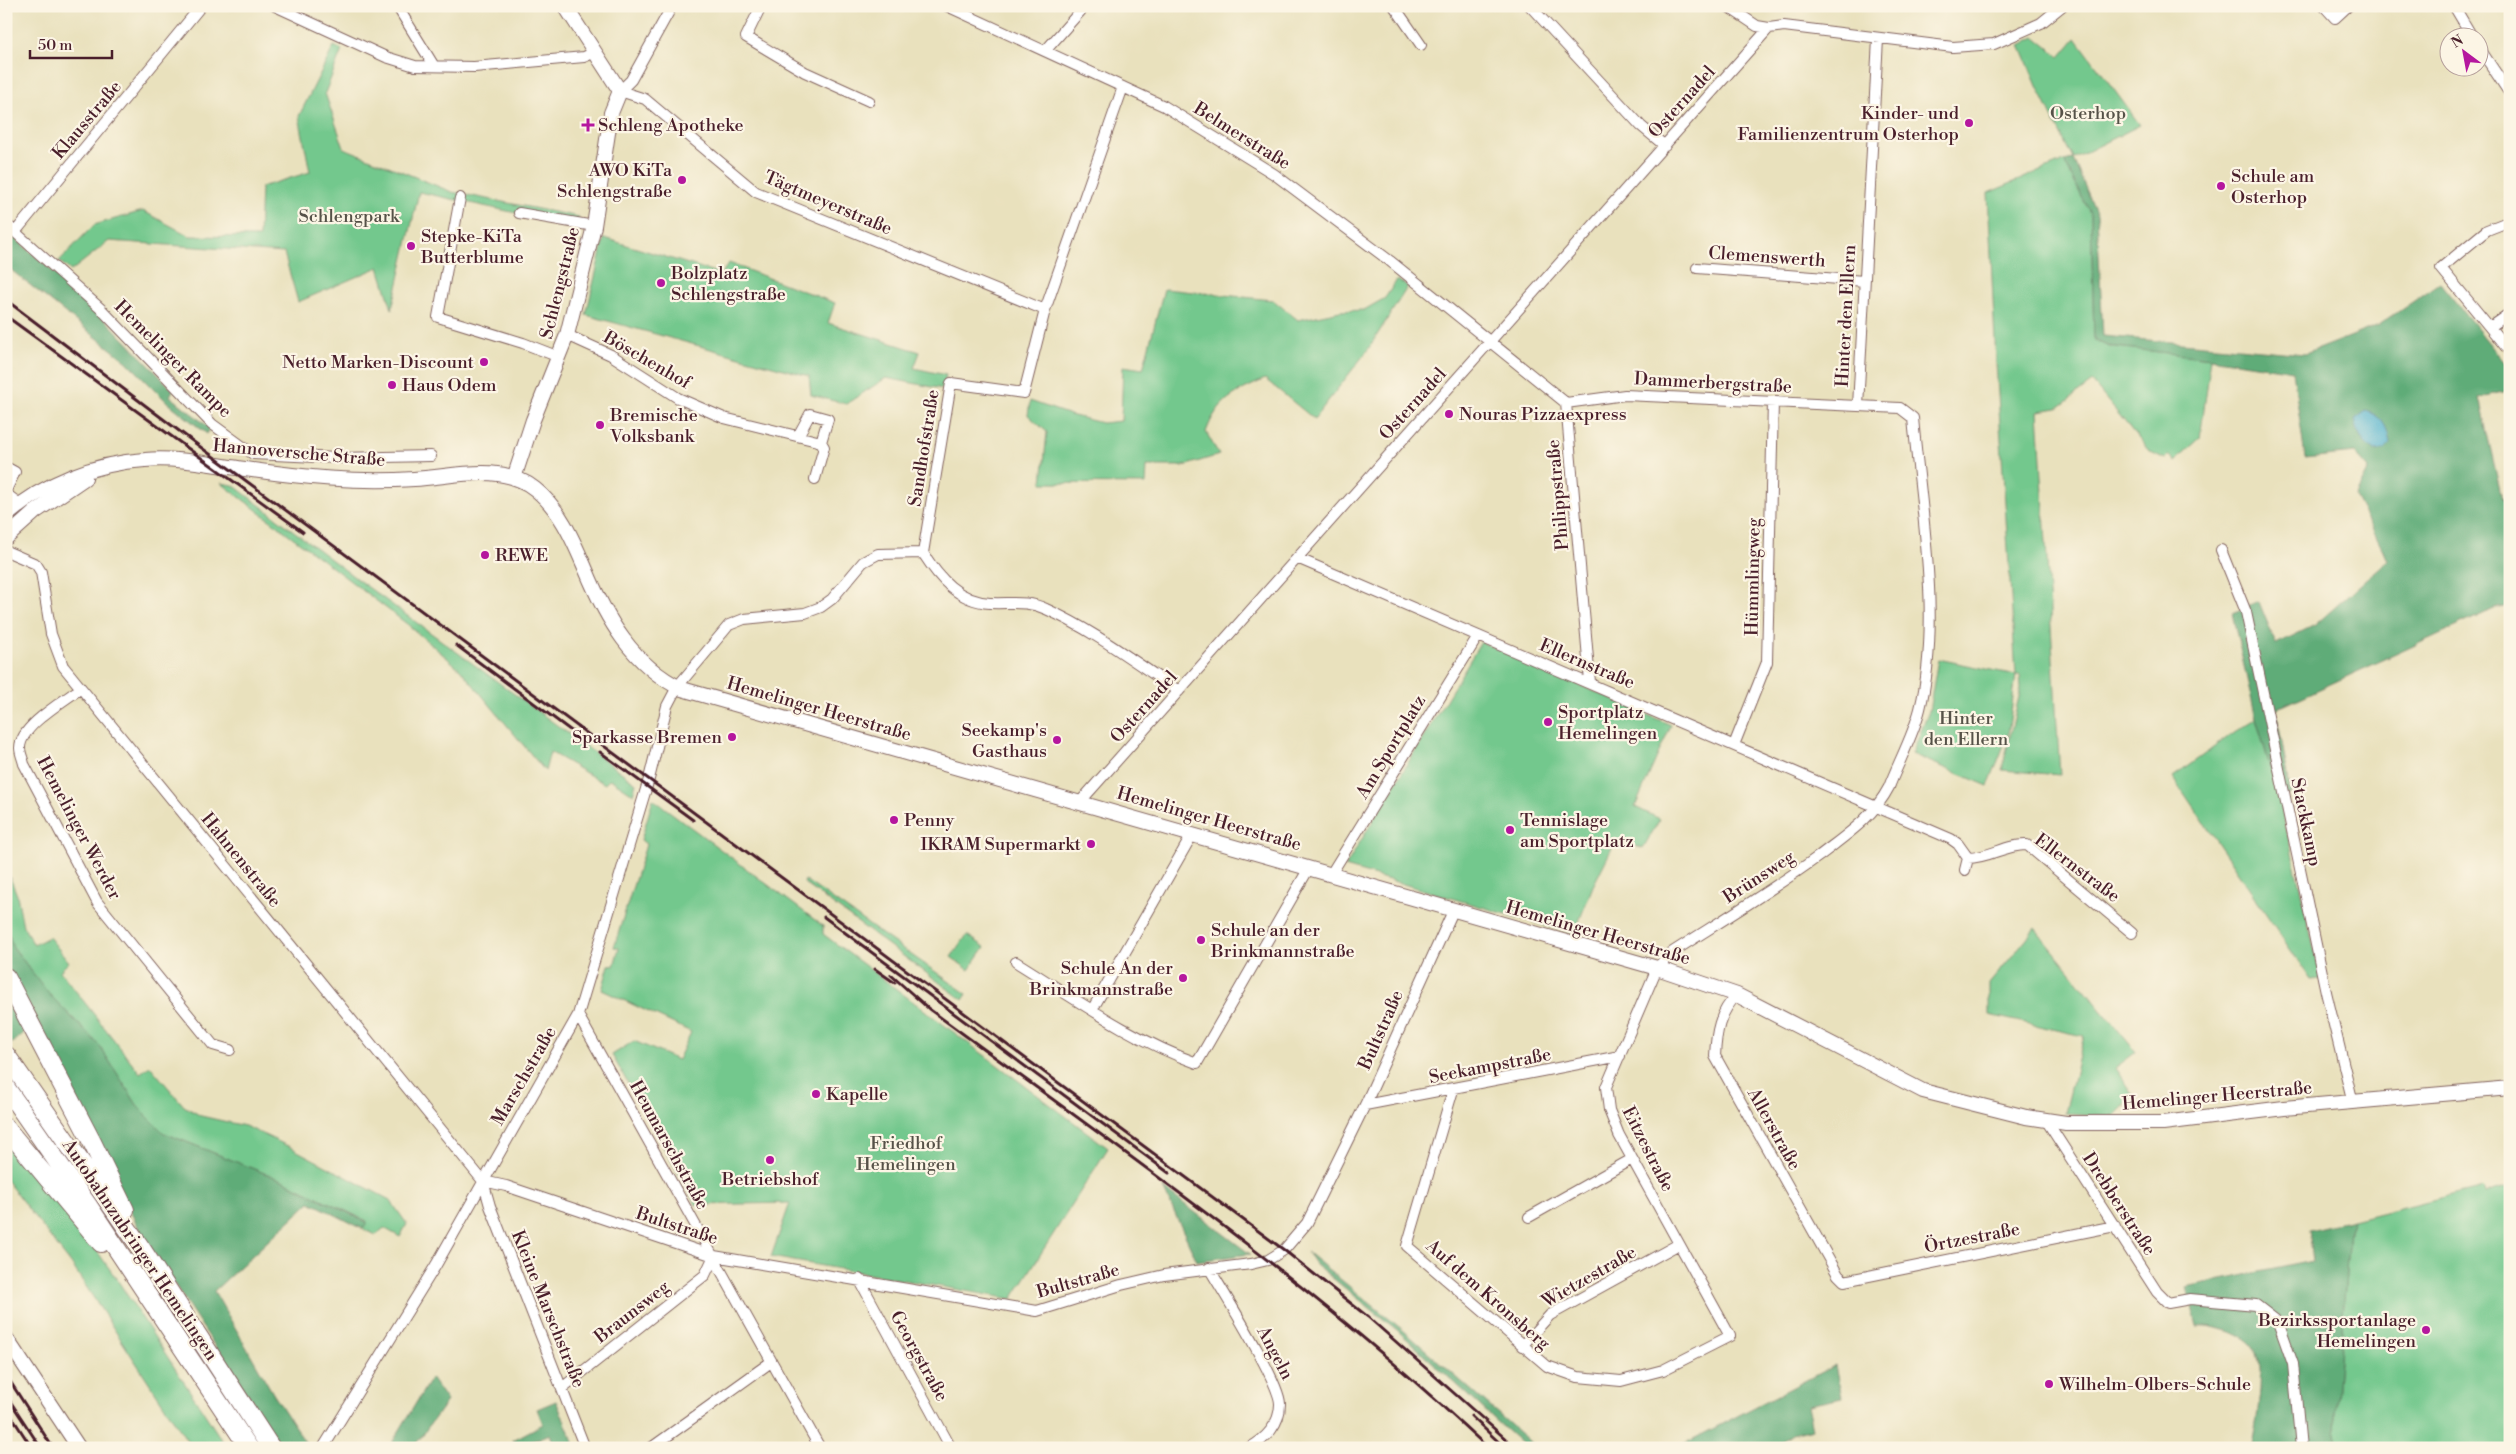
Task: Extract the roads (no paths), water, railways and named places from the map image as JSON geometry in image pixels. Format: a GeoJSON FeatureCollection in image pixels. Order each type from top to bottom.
{"type":"FeatureCollection","features":[{"type":"Feature","properties":{"kind":"highway"},"geometry":{"type":"LineString","coordinates":[[6,977],[92,1142],[141,1248]]}},
{"type":"Feature","properties":{"kind":"highway","name":"Autobahnzubringer Hemelingen"},"geometry":{"type":"LineString","coordinates":[[6,1055],[141,1248],[271,1448]]}},
{"type":"Feature","properties":{"kind":"highway","name":"Autobahnzubringer Hemelingen"},"geometry":{"type":"LineString","coordinates":[[6,1088],[89,1207],[249,1448]]}},
{"type":"Feature","properties":{"kind":"highway"},"geometry":{"type":"LineString","coordinates":[[6,1128],[53,1182],[106,1250],[238,1448]]}},
{"type":"Feature","properties":{"kind":"main road"},"geometry":{"type":"LineString","coordinates":[[565,6],[620,91]]}},
{"type":"Feature","properties":{"kind":"main road","name":"Schlengstraße"},"geometry":{"type":"LineString","coordinates":[[514,478],[567,335],[594,226],[611,113],[620,91]]}},
{"type":"Feature","properties":{"kind":"main road","name":"Hannoversche Straße"},"geometry":{"type":"LineString","coordinates":[[6,516],[40,491],[68,477],[107,466],[146,460],[185,461],[290,475],[361,481],[414,479],[476,472],[514,478],[534,488],[567,526],[605,611],[618,634],[654,672],[677,687]]}},
{"type":"Feature","properties":{"kind":"main road","name":"Hannoversche Straße"},"geometry":{"type":"LineString","coordinates":[[6,538],[35,512],[72,486],[107,466]]}},
{"type":"Feature","properties":{"kind":"main road","name":"Hemelinger Heerstraße"},"geometry":{"type":"LineString","coordinates":[[677,687],[1657,968],[1737,996],[1923,1091],[1980,1107],[2066,1123],[2163,1124],[2284,1108],[2353,1104],[2510,1088]]}},
{"type":"Feature","properties":{"kind":"main road"},"geometry":{"type":"LineString","coordinates":[[6,1338],[79,1448]]}},
{"type":"Feature","properties":{"kind":"street","name":"Klausstraße"},"geometry":{"type":"LineString","coordinates":[[16,231],[201,6]]}},
{"type":"Feature","properties":{"kind":"street"},"geometry":{"type":"LineString","coordinates":[[275,6],[386,58],[416,66],[474,67],[584,57],[594,53]]}},
{"type":"Feature","properties":{"kind":"street"},"geometry":{"type":"LineString","coordinates":[[397,6],[434,66]]}},
{"type":"Feature","properties":{"kind":"street"},"geometry":{"type":"LineString","coordinates":[[620,91],[631,80],[672,6]]}},
{"type":"Feature","properties":{"kind":"street"},"geometry":{"type":"LineString","coordinates":[[761,6],[746,37],[805,72],[870,101]]}},
{"type":"Feature","properties":{"kind":"street","name":"Belmerstraße"},"geometry":{"type":"LineString","coordinates":[[947,6],[1164,106],[1274,174],[1491,341]]}},
{"type":"Feature","properties":{"kind":"street"},"geometry":{"type":"LineString","coordinates":[[1046,50],[1085,6]]}},
{"type":"Feature","properties":{"kind":"street"},"geometry":{"type":"LineString","coordinates":[[1394,6],[1422,45]]}},
{"type":"Feature","properties":{"kind":"street"},"geometry":{"type":"LineString","coordinates":[[1530,6],[1641,126],[1665,146]]}},
{"type":"Feature","properties":{"kind":"street"},"geometry":{"type":"LineString","coordinates":[[1728,6],[1757,26],[1770,28],[1784,26],[1953,48],[1994,44],[2041,23],[2062,6]]}},
{"type":"Feature","properties":{"kind":"street"},"geometry":{"type":"LineString","coordinates":[[2324,6],[2335,18],[2348,6]]}},
{"type":"Feature","properties":{"kind":"street"},"geometry":{"type":"LineString","coordinates":[[2454,6],[2467,28]]}},
{"type":"Feature","properties":{"kind":"street","name":"Osternadel"},"geometry":{"type":"LineString","coordinates":[[1080,802],[1770,28]]}},
{"type":"Feature","properties":{"kind":"street","name":"Hinter den Ellern"},"geometry":{"type":"LineString","coordinates":[[1876,808],[1889,787],[1920,711],[1927,666],[1929,632],[1927,574],[1913,418],[1900,408],[1858,406],[1878,39]]}},
{"type":"Feature","properties":{"kind":"street"},"geometry":{"type":"LineString","coordinates":[[2488,61],[2510,94]]}},
{"type":"Feature","properties":{"kind":"street","name":"Sandhofstraße"},"geometry":{"type":"LineString","coordinates":[[923,553],[951,383],[1024,393],[1045,310],[1123,87]]}},
{"type":"Feature","properties":{"kind":"street","name":"Tägtmeyerstraße"},"geometry":{"type":"LineString","coordinates":[[620,91],[645,99],[756,192],[1045,310]]}},
{"type":"Feature","properties":{"kind":"street"},"geometry":{"type":"LineString","coordinates":[[460,198],[438,317],[523,343],[559,357]]}},
{"type":"Feature","properties":{"kind":"street"},"geometry":{"type":"LineString","coordinates":[[518,212],[594,226]]}},
{"type":"Feature","properties":{"kind":"street"},"geometry":{"type":"LineString","coordinates":[[2510,221],[2487,230],[2441,268],[2510,352]]}},
{"type":"Feature","properties":{"kind":"street","name":"Hemelinger Rampe"},"geometry":{"type":"LineString","coordinates":[[6,224],[101,309],[212,424],[253,454],[338,458],[431,456]]}},
{"type":"Feature","properties":{"kind":"street","name":"Clemenswerth"},"geometry":{"type":"LineString","coordinates":[[1698,268],[1864,281]]}},
{"type":"Feature","properties":{"kind":"street"},"geometry":{"type":"LineString","coordinates":[[2490,328],[2510,313]]}},
{"type":"Feature","properties":{"kind":"street","name":"Böschenhof"},"geometry":{"type":"LineString","coordinates":[[567,335],[611,355],[678,398],[724,418],[821,442]]}},
{"type":"Feature","properties":{"kind":"street"},"geometry":{"type":"LineString","coordinates":[[1491,341],[1566,403]]}},
{"type":"Feature","properties":{"kind":"street","name":"Dammerbergstraße"},"geometry":{"type":"LineString","coordinates":[[1566,403],[1625,395],[1858,406]]}},
{"type":"Feature","properties":{"kind":"street","name":"Hümmlingweg"},"geometry":{"type":"LineString","coordinates":[[1734,745],[1767,662],[1773,402]]}},
{"type":"Feature","properties":{"kind":"street","name":"Philippstraße"},"geometry":{"type":"LineString","coordinates":[[1566,403],[1590,682]]}},
{"type":"Feature","properties":{"kind":"street"},"geometry":{"type":"LineString","coordinates":[[798,436],[810,414],[828,419],[821,442],[824,447],[815,479]]}},
{"type":"Feature","properties":{"kind":"street"},"geometry":{"type":"LineString","coordinates":[[10,470],[6,490],[9,496],[20,504]]}},
{"type":"Feature","properties":{"kind":"street","name":"Stackkamp"},"geometry":{"type":"LineString","coordinates":[[2221,550],[2246,612],[2318,953],[2353,1104]]}},
{"type":"Feature","properties":{"kind":"street","name":"Hahnenstraße"},"geometry":{"type":"LineString","coordinates":[[6,551],[36,564],[42,572],[55,649],[63,666],[483,1181]]}},
{"type":"Feature","properties":{"kind":"street"},"geometry":{"type":"LineString","coordinates":[[677,687],[729,625],[744,619],[805,613],[821,607],[832,600],[863,562],[878,554],[923,553],[942,579],[957,593],[972,600],[990,603],[1018,602],[1045,608],[1083,629],[1179,691]]}},
{"type":"Feature","properties":{"kind":"street","name":"Ellernstraße"},"geometry":{"type":"LineString","coordinates":[[1297,558],[1590,682],[1951,840],[1958,844],[1968,858],[1977,858],[2018,844],[2027,845],[2132,933]]}},
{"type":"Feature","properties":{"kind":"street","name":"Am Sportplatz"},"geometry":{"type":"LineString","coordinates":[[1331,874],[1478,636]]}},
{"type":"Feature","properties":{"kind":"street","name":"Marschstraße"},"geometry":{"type":"LineString","coordinates":[[323,1448],[436,1265],[578,1015],[649,779],[667,706],[677,687]]}},
{"type":"Feature","properties":{"kind":"street","name":"Hemelinger Werder"},"geometry":{"type":"LineString","coordinates":[[81,688],[33,724],[24,734],[20,748],[24,764],[97,902],[213,1045],[230,1050]]}},
{"type":"Feature","properties":{"kind":"street","name":"Brünsweg"},"geometry":{"type":"LineString","coordinates":[[1657,968],[1671,953],[1793,875],[1862,824],[1876,808]]}},
{"type":"Feature","properties":{"kind":"street"},"geometry":{"type":"LineString","coordinates":[[1092,1010],[1192,835]]}},
{"type":"Feature","properties":{"kind":"street"},"geometry":{"type":"LineString","coordinates":[[1965,870],[1968,858]]}},
{"type":"Feature","properties":{"kind":"street"},"geometry":{"type":"LineString","coordinates":[[1016,962],[1092,1010],[1166,1052],[1197,1063],[1309,868]]}},
{"type":"Feature","properties":{"kind":"street","name":"Bultstraße"},"geometry":{"type":"LineString","coordinates":[[483,1181],[506,1186],[714,1256],[1037,1311],[1121,1285],[1164,1275],[1251,1264],[1268,1260],[1284,1250],[1307,1223],[1365,1105],[1453,911]]}},
{"type":"Feature","properties":{"kind":"street","name":"Eitzestraße"},"geometry":{"type":"LineString","coordinates":[[1657,968],[1606,1087],[1609,1110],[1632,1159],[1730,1336]]}},
{"type":"Feature","properties":{"kind":"street","name":"Allerstraße"},"geometry":{"type":"LineString","coordinates":[[1737,996],[1727,1004],[1716,1034],[1715,1056],[1838,1275]]}},
{"type":"Feature","properties":{"kind":"street","name":"Heumarschstraße"},"geometry":{"type":"LineString","coordinates":[[578,1015],[820,1448]]}},
{"type":"Feature","properties":{"kind":"street","name":"Seekampstraße"},"geometry":{"type":"LineString","coordinates":[[1365,1105],[1453,1090],[1620,1056]]}},
{"type":"Feature","properties":{"kind":"street","name":"Auf dem Kronsberg"},"geometry":{"type":"LineString","coordinates":[[1453,1090],[1407,1246],[1547,1366],[1578,1378],[1621,1381],[1663,1370],[1730,1336]]}},
{"type":"Feature","properties":{"kind":"street","name":"Drebberstraße"},"geometry":{"type":"LineString","coordinates":[[2046,1120],[2160,1296],[2168,1303],[2190,1299],[2256,1305],[2278,1322],[2293,1364],[2301,1448]]}},
{"type":"Feature","properties":{"kind":"street"},"geometry":{"type":"LineString","coordinates":[[1529,1217],[1632,1159]]}},
{"type":"Feature","properties":{"kind":"street","name":"Kleine Marschstraße"},"geometry":{"type":"LineString","coordinates":[[483,1181],[490,1206],[585,1448]]}},
{"type":"Feature","properties":{"kind":"street","name":"Örtzestraße"},"geometry":{"type":"LineString","coordinates":[[1838,1275],[1844,1281],[2114,1226]]}},
{"type":"Feature","properties":{"kind":"street","name":"Wietzestraße"},"geometry":{"type":"LineString","coordinates":[[1522,1346],[1550,1315],[1679,1244]]}},
{"type":"Feature","properties":{"kind":"street","name":"Braunsweg"},"geometry":{"type":"LineString","coordinates":[[562,1388],[705,1275],[714,1256]]}},
{"type":"Feature","properties":{"kind":"street","name":"Angeln"},"geometry":{"type":"LineString","coordinates":[[1209,1268],[1270,1374],[1280,1402],[1279,1414],[1271,1430],[1260,1441],[1248,1448]]}},
{"type":"Feature","properties":{"kind":"street","name":"Georgstraße"},"geometry":{"type":"LineString","coordinates":[[859,1280],[951,1448]]}},
{"type":"Feature","properties":{"kind":"street"},"geometry":{"type":"LineString","coordinates":[[651,1448],[771,1362]]}},
{"type":"Feature","properties":{"kind":"water"},"geometry":{"type":"Polygon","coordinates":[[[2366,411],[2380,419],[2386,427],[2390,444],[2383,451],[2372,449],[2360,436],[2355,419],[2366,411]]]}},
{"type":"Feature","properties":{"kind":"railway"},"geometry":{"type":"LineString","coordinates":[[6,300],[191,440],[1284,1250],[1368,1317],[1516,1448]]}},
{"type":"Feature","properties":{"kind":"railway"},"geometry":{"type":"LineString","coordinates":[[6,316],[303,532]]}},
{"type":"Feature","properties":{"kind":"railway"},"geometry":{"type":"LineString","coordinates":[[456,645],[582,739]]}},
{"type":"Feature","properties":{"kind":"railway"},"geometry":{"type":"LineString","coordinates":[[600,752],[693,820]]}},
{"type":"Feature","properties":{"kind":"railway"},"geometry":{"type":"LineString","coordinates":[[824,917],[1169,1173]]}},
{"type":"Feature","properties":{"kind":"railway"},"geometry":{"type":"LineString","coordinates":[[875,969],[895,983]]}},
{"type":"Feature","properties":{"kind":"railway"},"geometry":{"type":"LineString","coordinates":[[891,975],[929,1009],[1144,1166],[1285,1274],[1355,1330],[1488,1448]]}},
{"type":"Feature","properties":{"kind":"railway"},"geometry":{"type":"LineString","coordinates":[[6,1375],[53,1448]]}},
{"type":"Feature","properties":{"kind":"railway"},"geometry":{"type":"LineString","coordinates":[[6,1395],[41,1448]]}},
{"type":"Feature","properties":{"kind":"railway"},"geometry":{"type":"LineString","coordinates":[[6,1408],[32,1448]]}},
{"type":"Feature","properties":{"kind":"railway"},"geometry":{"type":"LineString","coordinates":[[1471,1416],[1505,1448]]}},
{"type":"Feature","properties":{"kind":"place","name":"Kinder- und Familienzentrum Osterhop"},"geometry":{"type":"Point","coordinates":[1969,123]}},
{"type":"Feature","properties":{"kind":"place","name":"Schleng Apotheke"},"geometry":{"type":"Point","coordinates":[588,125]}},
{"type":"Feature","properties":{"kind":"place","name":"AWO KiTa Schlengstraße"},"geometry":{"type":"Point","coordinates":[682,180]}},
{"type":"Feature","properties":{"kind":"place","name":"Schule am Osterhop"},"geometry":{"type":"Point","coordinates":[2221,186]}},
{"type":"Feature","properties":{"kind":"place","name":"Stepke-KiTa Butterblume"},"geometry":{"type":"Point","coordinates":[411,246]}},
{"type":"Feature","properties":{"kind":"place","name":"Bolzplatz Schlengstraße"},"geometry":{"type":"Point","coordinates":[661,283]}},
{"type":"Feature","properties":{"kind":"place","name":"Netto Marken-Discount"},"geometry":{"type":"Point","coordinates":[484,362]}},
{"type":"Feature","properties":{"kind":"place","name":"Haus Odem"},"geometry":{"type":"Point","coordinates":[392,385]}},
{"type":"Feature","properties":{"kind":"place","name":"Nouras Pizzaexpress"},"geometry":{"type":"Point","coordinates":[1449,414]}},
{"type":"Feature","properties":{"kind":"place","name":"Bremische Volksbank"},"geometry":{"type":"Point","coordinates":[600,425]}},
{"type":"Feature","properties":{"kind":"place","name":"REWE"},"geometry":{"type":"Point","coordinates":[485,555]}},
{"type":"Feature","properties":{"kind":"place","name":"Sportplatz Hemelingen"},"geometry":{"type":"Point","coordinates":[1548,722]}},
{"type":"Feature","properties":{"kind":"place","name":"Sparkasse Bremen"},"geometry":{"type":"Point","coordinates":[732,737]}},
{"type":"Feature","properties":{"kind":"place","name":"Seekamp's Gasthaus"},"geometry":{"type":"Point","coordinates":[1057,740]}},
{"type":"Feature","properties":{"kind":"place","name":"Penny"},"geometry":{"type":"Point","coordinates":[894,820]}},
{"type":"Feature","properties":{"kind":"place","name":"Tennislage am Sportplatz"},"geometry":{"type":"Point","coordinates":[1510,830]}},
{"type":"Feature","properties":{"kind":"place","name":"IKRAM Supermarkt"},"geometry":{"type":"Point","coordinates":[1091,844]}},
{"type":"Feature","properties":{"kind":"place","name":"Schule an der Brinkmannstraße"},"geometry":{"type":"Point","coordinates":[1201,940]}},
{"type":"Feature","properties":{"kind":"place","name":"Schule An der Brinkmannstraße"},"geometry":{"type":"Point","coordinates":[1183,978]}},
{"type":"Feature","properties":{"kind":"place","name":"Kapelle"},"geometry":{"type":"Point","coordinates":[816,1094]}},
{"type":"Feature","properties":{"kind":"place","name":"Betriebshof"},"geometry":{"type":"Point","coordinates":[770,1160]}},
{"type":"Feature","properties":{"kind":"place","name":"Bezirkssportanlage Hemelingen"},"geometry":{"type":"Point","coordinates":[2426,1330]}},
{"type":"Feature","properties":{"kind":"place","name":"Wilhelm-Olbers-Schule"},"geometry":{"type":"Point","coordinates":[2049,1384]}},
{"type":"Feature","properties":{"kind":"park label","name":"Osterhop"},"geometry":{"type":"Point","coordinates":[2088,113]}},
{"type":"Feature","properties":{"kind":"park label","name":"Schlengpark"},"geometry":{"type":"Point","coordinates":[349,216]}},
{"type":"Feature","properties":{"kind":"park label","name":"Friedhof Hemelingen"},"geometry":{"type":"Point","coordinates":[906,1153]}}]}
